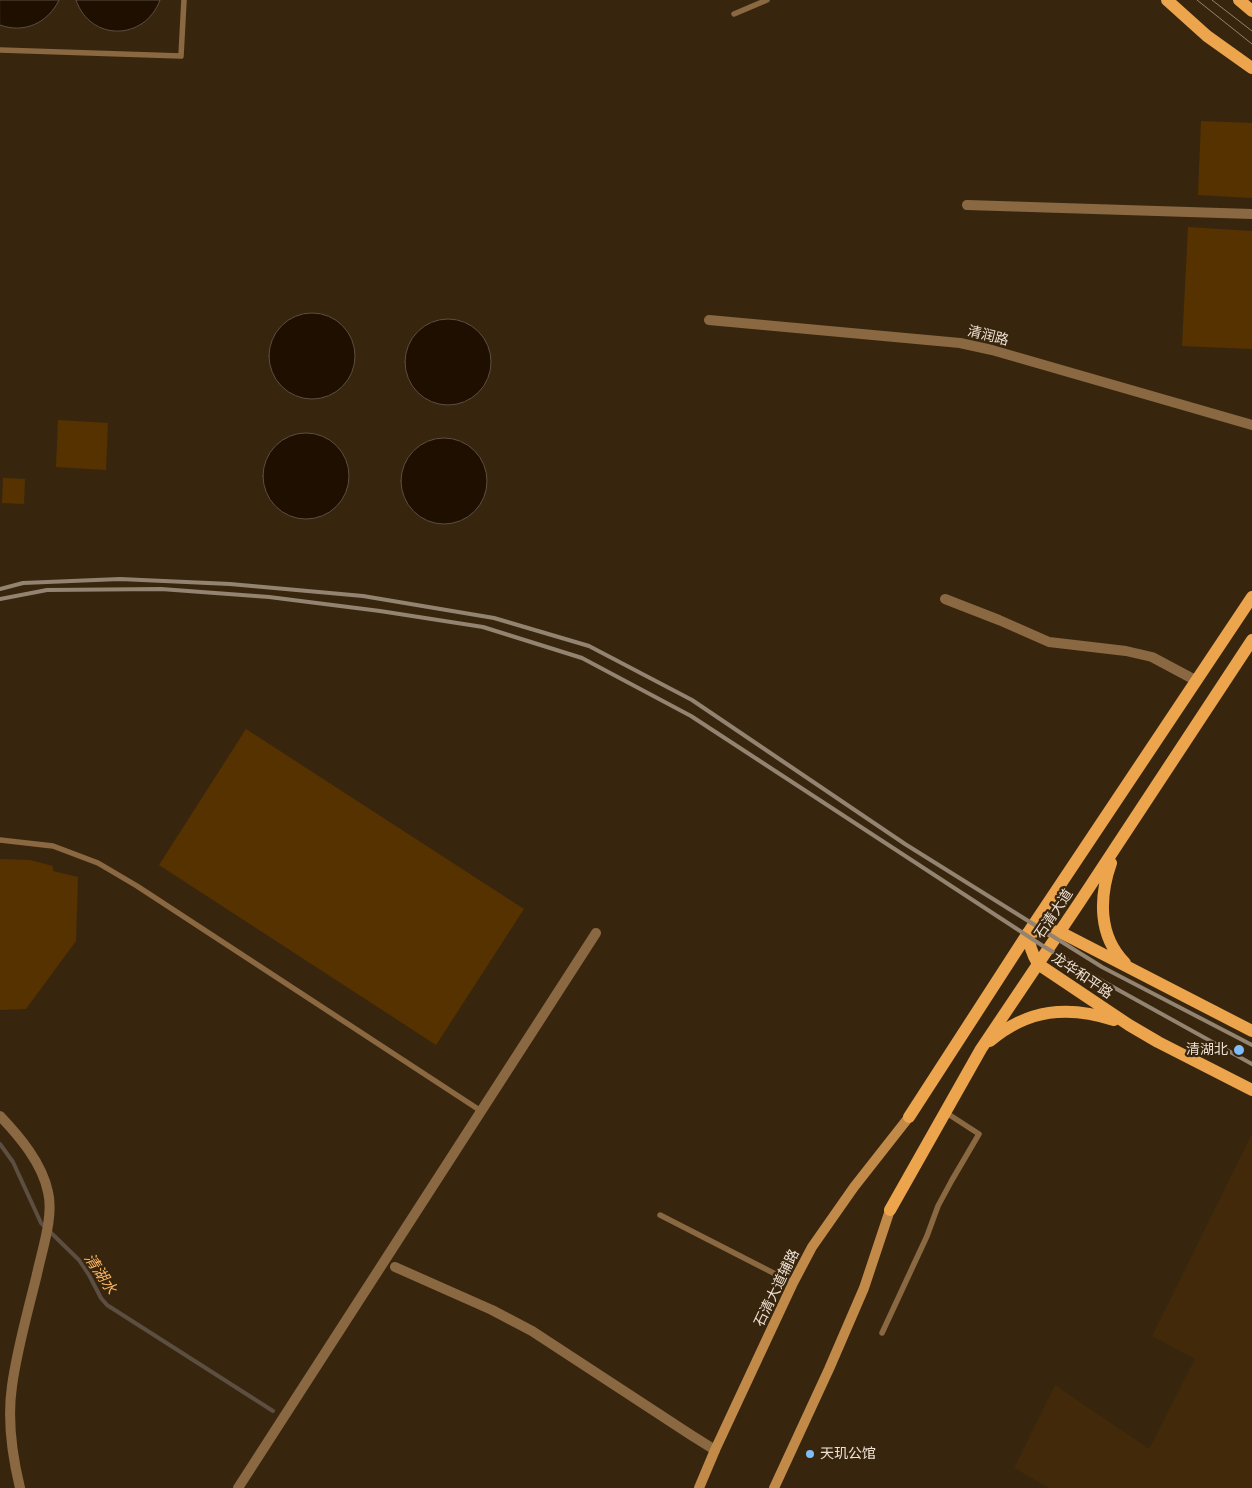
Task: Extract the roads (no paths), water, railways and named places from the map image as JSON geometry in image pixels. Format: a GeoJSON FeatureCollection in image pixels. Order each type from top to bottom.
{"type":"FeatureCollection","features":[{"type":"Feature","properties":{"kind":"main road"},"geometry":{"type":"LineString","coordinates":[[1167,0],[1207,36],[1252,68]]}},
{"type":"Feature","properties":{"kind":"main road"},"geometry":{"type":"LineString","coordinates":[[1238,0],[1252,11]]}},
{"type":"Feature","properties":{"kind":"main road","name":"石清大道"},"geometry":{"type":"LineString","coordinates":[[909,1117],[1028,933],[1252,597]]}},
{"type":"Feature","properties":{"kind":"main road","name":"石清大道"},"geometry":{"type":"LineString","coordinates":[[890,1210],[981,1049],[1252,640]]}},
{"type":"Feature","properties":{"kind":"main road"},"geometry":{"type":"LineString","coordinates":[[1118,844],[1104,885],[1102,908],[1104,926],[1110,943],[1118,956],[1132,970]]}},
{"type":"Feature","properties":{"kind":"main road","name":"龙华和平路"},"geometry":{"type":"LineString","coordinates":[[1252,1030],[1060,932],[1049,930],[1028,933],[1028,943],[1038,964],[1129,1025],[1252,1090]]}},
{"type":"Feature","properties":{"kind":"main road"},"geometry":{"type":"LineString","coordinates":[[981,1049],[1000,1033],[1024,1020],[1050,1012],[1074,1010],[1099,1015],[1129,1025]]}},
{"type":"Feature","properties":{"kind":"main road","name":"石清大道辅路"},"geometry":{"type":"LineString","coordinates":[[698,1488],[793,1283],[812,1247],[854,1187],[909,1117]]}},
{"type":"Feature","properties":{"kind":"main road"},"geometry":{"type":"LineString","coordinates":[[774,1488],[864,1288],[890,1210]]}},
{"type":"Feature","properties":{"kind":"street"},"geometry":{"type":"LineString","coordinates":[[967,205],[1252,214]]}},
{"type":"Feature","properties":{"kind":"street","name":"清润路"},"geometry":{"type":"LineString","coordinates":[[709,320],[960,343],[992,350],[1252,425]]}},
{"type":"Feature","properties":{"kind":"street"},"geometry":{"type":"LineString","coordinates":[[945,599],[1049,642],[1126,651],[1152,657],[1197,681]]}},
{"type":"Feature","properties":{"kind":"street"},"geometry":{"type":"LineString","coordinates":[[238,1488],[596,933]]}},
{"type":"Feature","properties":{"kind":"street"},"geometry":{"type":"LineString","coordinates":[[0,1116],[18,1135],[31,1154],[48,1192],[49,1215],[12,1386],[11,1426],[20,1488]]}},
{"type":"Feature","properties":{"kind":"street"},"geometry":{"type":"LineString","coordinates":[[395,1267],[492,1310],[532,1331],[715,1450]]}},
{"type":"Feature","properties":{"kind":"lane"},"geometry":{"type":"LineString","coordinates":[[0,50],[181,56],[184,0]]}},
{"type":"Feature","properties":{"kind":"lane"},"geometry":{"type":"LineString","coordinates":[[734,14],[767,0]]}},
{"type":"Feature","properties":{"kind":"lane"},"geometry":{"type":"LineString","coordinates":[[0,840],[53,846],[98,863],[145,891],[482,1111]]}},
{"type":"Feature","properties":{"kind":"lane"},"geometry":{"type":"LineString","coordinates":[[882,1332],[927,1236],[938,1206],[979,1134],[945,1112]]}},
{"type":"Feature","properties":{"kind":"lane"},"geometry":{"type":"LineString","coordinates":[[660,1215],[793,1283]]}},
{"type":"Feature","properties":{"kind":"waterway","name":"清湖水"},"geometry":{"type":"LineString","coordinates":[[0,1144],[13,1162],[41,1223],[79,1260],[107,1305],[273,1411]]}},
{"type":"Feature","properties":{"kind":"tram line"},"geometry":{"type":"LineString","coordinates":[[1197,0],[1252,44]]}},
{"type":"Feature","properties":{"kind":"tram line"},"geometry":{"type":"LineString","coordinates":[[1212,0],[1252,31]]}},
{"type":"Feature","properties":{"kind":"railway"},"geometry":{"type":"LineString","coordinates":[[0,589],[23,583],[120,579],[230,584],[363,596],[494,618],[589,646],[692,700],[905,844],[1102,967],[1252,1045]]}},
{"type":"Feature","properties":{"kind":"railway"},"geometry":{"type":"LineString","coordinates":[[0,599],[47,590],[161,589],[269,597],[380,611],[483,627],[582,658],[691,716],[1043,946],[1252,1064]]}},
{"type":"Feature","properties":{"kind":"place","name":"清湖北"},"geometry":{"type":"Point","coordinates":[1239,1050]}},
{"type":"Feature","properties":{"kind":"place","name":"天玑公馆"},"geometry":{"type":"Point","coordinates":[810,1454]}}]}
